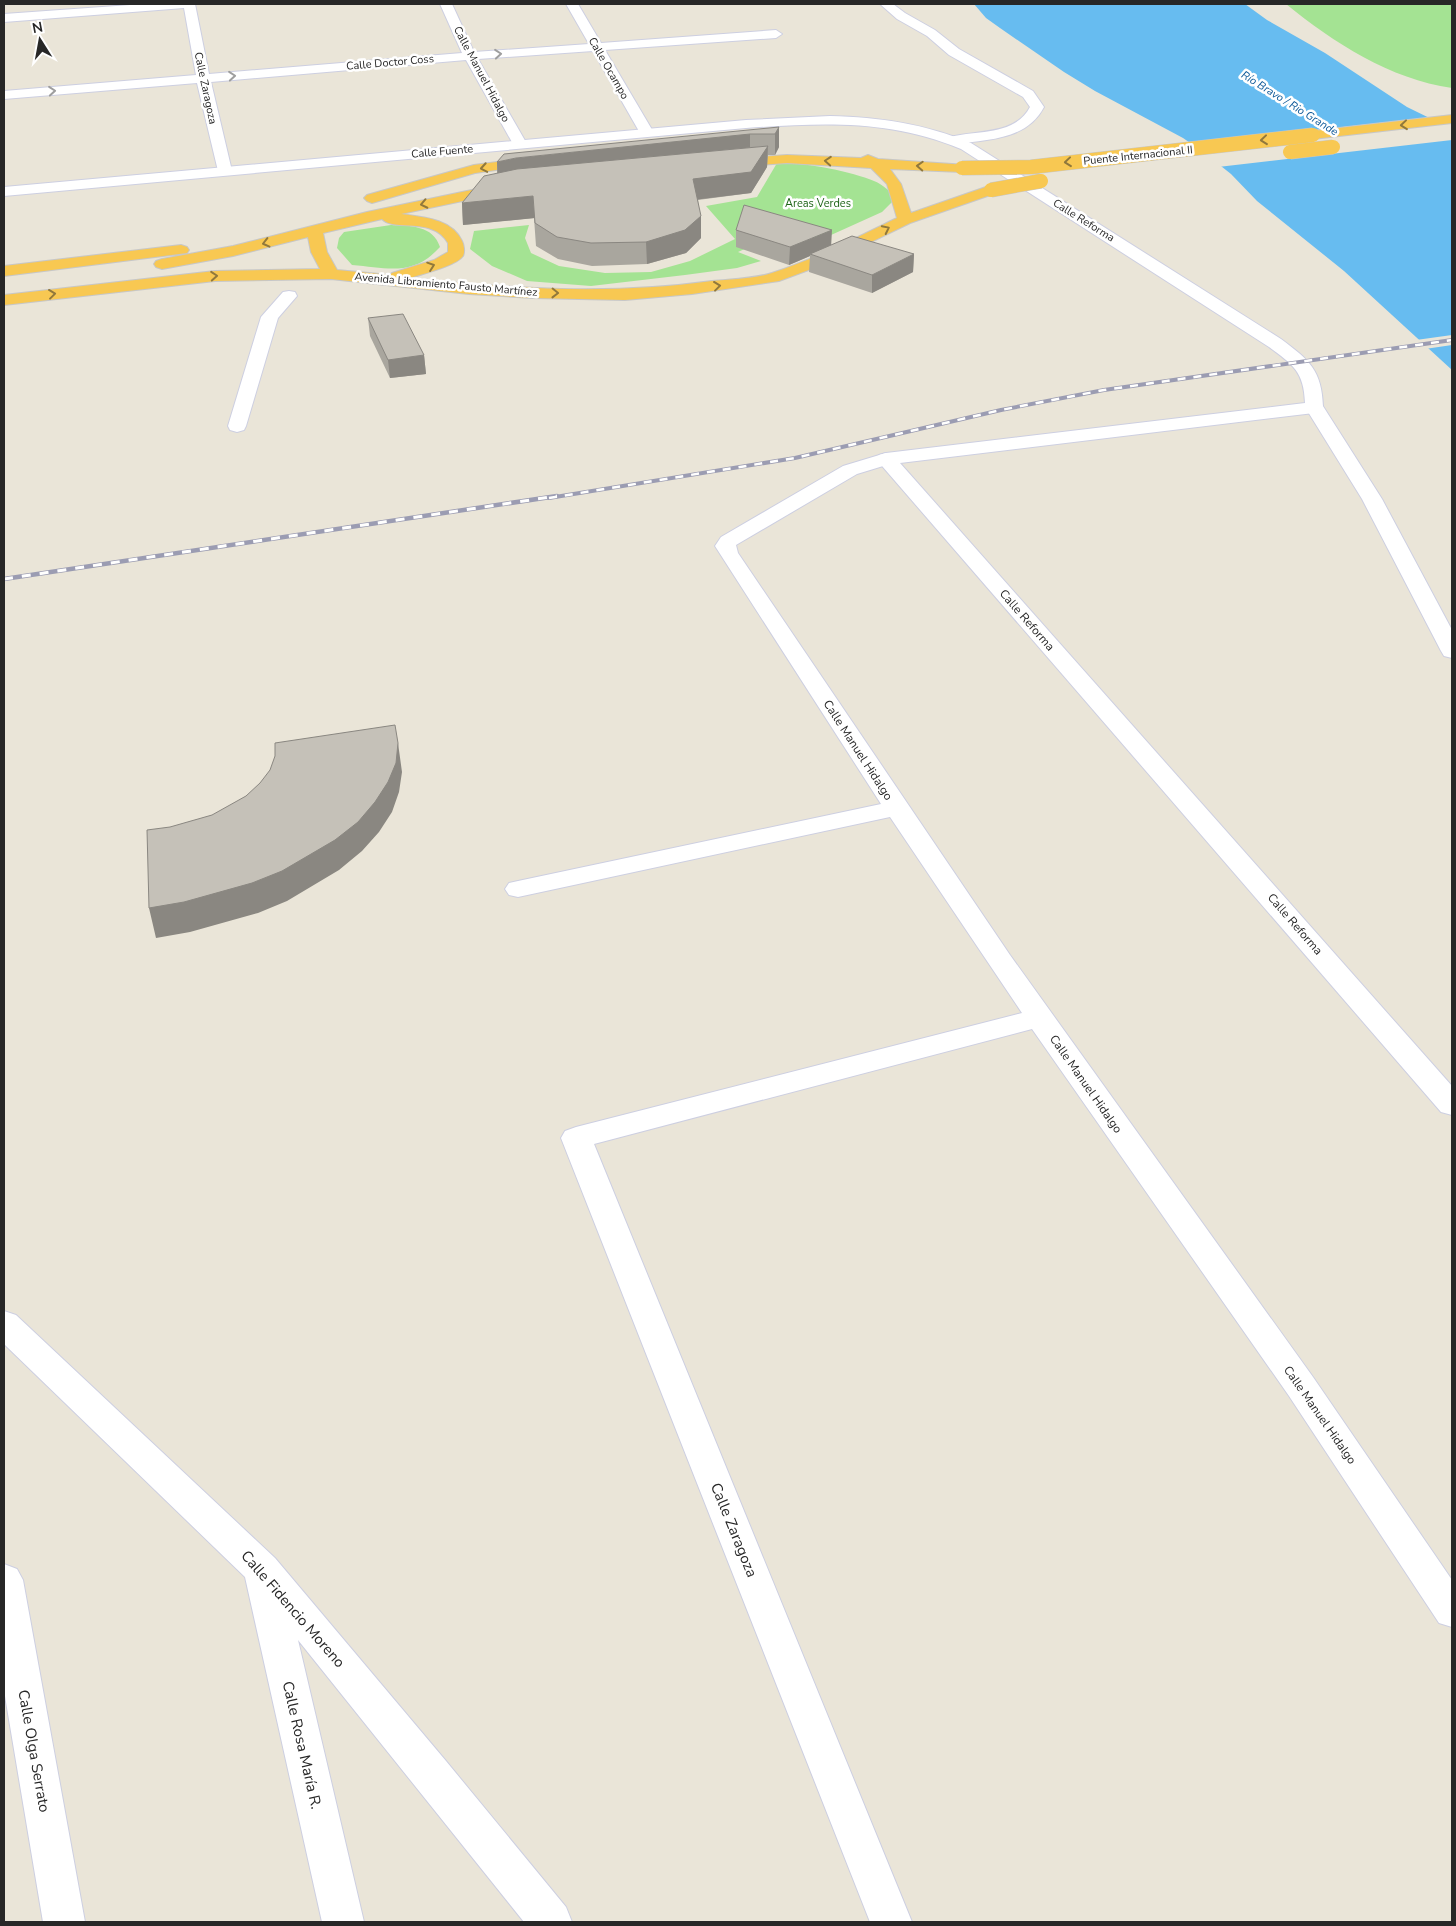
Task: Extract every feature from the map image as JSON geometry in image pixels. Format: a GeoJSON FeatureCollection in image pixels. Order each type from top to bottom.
{"type":"FeatureCollection","features":[{"type":"Feature","properties":{"kind":"highway","name":"Puente Internacional II"},"geometry":{"type":"LineString","coordinates":[[877,164],[962,168],[1031,167],[1452,119]]}},
{"type":"Feature","properties":{"kind":"highway","name":"Puente Internacional II"},"geometry":{"type":"LineString","coordinates":[[991,190],[1068,177],[1452,133]]}},
{"type":"Feature","properties":{"kind":"highway"},"geometry":{"type":"LineString","coordinates":[[843,148],[851,150],[877,164],[892,179],[900,194],[905,220]]}},
{"type":"Feature","properties":{"kind":"highway"},"geometry":{"type":"LineString","coordinates":[[710,165],[787,159],[877,164]]}},
{"type":"Feature","properties":{"kind":"highway"},"geometry":{"type":"LineString","coordinates":[[361,202],[474,169],[550,160]]}},
{"type":"Feature","properties":{"kind":"highway"},"geometry":{"type":"LineString","coordinates":[[4,271],[160,254],[316,222],[366,217],[518,185]]}},
{"type":"Feature","properties":{"kind":"highway","name":"Avenida Libramiento Fausto Martínez"},"geometry":{"type":"LineString","coordinates":[[4,300],[214,276],[331,274],[533,293],[625,295],[692,289],[773,278],[824,259],[905,220],[991,190]]}},
{"type":"Feature","properties":{"kind":"highway"},"geometry":{"type":"LineString","coordinates":[[366,217],[431,224],[451,233],[457,245],[456,254],[440,263],[384,280]]}},
{"type":"Feature","properties":{"kind":"highway"},"geometry":{"type":"LineString","coordinates":[[316,222],[319,252],[331,274]]}},
{"type":"Feature","properties":{"kind":"highway"},"geometry":{"type":"LineString","coordinates":[[4,283],[182,262],[233,251],[316,222]]}},
{"type":"Feature","properties":{"kind":"street"},"geometry":{"type":"LineString","coordinates":[[4,18],[189,4]]}},
{"type":"Feature","properties":{"kind":"street","name":"Calle Zaragoza"},"geometry":{"type":"LineString","coordinates":[[189,4],[203,78],[225,171]]}},
{"type":"Feature","properties":{"kind":"street","name":"Calle Manuel Hidalgo"},"geometry":{"type":"LineString","coordinates":[[446,4],[470,56],[520,144]]}},
{"type":"Feature","properties":{"kind":"street","name":"Calle Ocampo"},"geometry":{"type":"LineString","coordinates":[[572,4],[647,133]]}},
{"type":"Feature","properties":{"kind":"street"},"geometry":{"type":"LineString","coordinates":[[886,4],[901,16],[931,33],[954,52],[1028,94],[1037,107],[1035,116],[1023,126],[998,133],[954,140]]}},
{"type":"Feature","properties":{"kind":"street","name":"Calle Doctor Coss"},"geometry":{"type":"LineString","coordinates":[[4,95],[470,56],[776,34]]}},
{"type":"Feature","properties":{"kind":"street","name":"Calle Fuente"},"geometry":{"type":"LineString","coordinates":[[4,192],[520,144],[797,121],[843,120],[880,122]]}},
{"type":"Feature","properties":{"kind":"street","name":"Calle Reforma"},"geometry":{"type":"LineString","coordinates":[[880,122],[914,128],[954,140],[966,146],[1275,343],[1300,362],[1311,376],[1314,386],[1314,407]]}},
{"type":"Feature","properties":{"kind":"street"},"geometry":{"type":"LineString","coordinates":[[237,426],[270,317],[289,296]]}},
{"type":"Feature","properties":{"kind":"street"},"geometry":{"type":"LineString","coordinates":[[886,459],[1314,407],[1372,499],[1452,651]]}},
{"type":"Feature","properties":{"kind":"street","name":"Calle Manuel Hidalgo"},"geometry":{"type":"LineString","coordinates":[[886,459],[850,470],[728,541],[725,546],[728,553],[896,808],[1039,1018],[1383,1503],[1452,1611]]}},
{"type":"Feature","properties":{"kind":"street","name":"Calle Reforma"},"geometry":{"type":"LineString","coordinates":[[886,459],[1452,1104]]}},
{"type":"Feature","properties":{"kind":"street"},"geometry":{"type":"LineString","coordinates":[[518,889],[896,808]]}},
{"type":"Feature","properties":{"kind":"street","name":"Calle Zaragoza"},"geometry":{"type":"LineString","coordinates":[[891,1922],[576,1138],[1039,1018]]}},
{"type":"Feature","properties":{"kind":"street","name":"Calle Fidencio Moreno"},"geometry":{"type":"LineString","coordinates":[[4,1324],[262,1569],[432,1774],[551,1922]]}},
{"type":"Feature","properties":{"kind":"street","name":"Calle Rosa María R."},"geometry":{"type":"LineString","coordinates":[[262,1569],[343,1922]]}},
{"type":"Feature","properties":{"kind":"street","name":"Calle Olga Serrato"},"geometry":{"type":"LineString","coordinates":[[4,1580],[64,1922]]}},
{"type":"Feature","properties":{"kind":"green space"},"geometry":{"type":"Polygon","coordinates":[[[1286,4],[1452,4],[1452,88],[1407,77],[1385,68],[1343,45],[1286,4]]]}},
{"type":"Feature","properties":{"kind":"green space","name":"Areas Verdes"},"geometry":{"type":"Polygon","coordinates":[[[777,163],[813,166],[864,177],[877,182],[897,197],[882,212],[820,240],[787,230],[738,252],[761,261],[737,268],[685,275],[591,286],[527,281],[492,266],[470,249],[474,231],[529,225],[525,238],[531,253],[559,266],[605,273],[651,272],[690,261],[735,239],[706,206],[757,197],[777,163]]]}},
{"type":"Feature","properties":{"kind":"green space"},"geometry":{"type":"Polygon","coordinates":[[[391,225],[420,228],[432,234],[440,247],[430,257],[420,263],[410,267],[389,269],[352,265],[337,248],[339,238],[344,232],[391,225]]]}},
{"type":"Feature","properties":{"kind":"water","name":"Río Bravo / Rio Grande"},"geometry":{"type":"Polygon","coordinates":[[[974,4],[1245,4],[1267,20],[1325,53],[1407,107],[1452,129],[1452,370],[1344,271],[1257,201],[1231,174],[1202,151],[1183,138],[1095,91],[1064,72],[986,18],[974,4]]]}},
{"type":"Feature","properties":{"kind":"pier"},"geometry":{"type":"Polygon","coordinates":[[[1433,117],[1452,126],[1452,140],[1218,167],[1188,144],[1433,117]]]}},
{"type":"Feature","properties":{"kind":"pier"},"geometry":{"type":"Polygon","coordinates":[[[1452,335],[1452,345],[1425,349],[1416,340],[1452,335]]]}},
{"type":"Feature","properties":{"kind":"building"},"geometry":{"type":"Polygon","coordinates":[[[779,127],[775,134],[750,134],[516,158],[497,162],[504,154],[779,127]]]}},
{"type":"Feature","properties":{"kind":"building"},"geometry":{"type":"Polygon","coordinates":[[[768,146],[751,172],[693,179],[701,216],[685,230],[646,242],[591,243],[557,237],[535,223],[533,196],[462,203],[484,176],[517,169],[768,146]]]}},
{"type":"Feature","properties":{"kind":"building"},"geometry":{"type":"Polygon","coordinates":[[[744,205],[832,230],[790,247],[736,230],[744,205]]]}},
{"type":"Feature","properties":{"kind":"building"},"geometry":{"type":"Polygon","coordinates":[[[852,236],[914,254],[872,275],[810,254],[852,236]]]}},
{"type":"Feature","properties":{"kind":"building"},"geometry":{"type":"Polygon","coordinates":[[[403,314],[424,355],[388,360],[368,318],[403,314]]]}},
{"type":"Feature","properties":{"kind":"building"},"geometry":{"type":"Polygon","coordinates":[[[395,725],[398,743],[396,763],[388,782],[375,802],[358,822],[335,840],[282,871],[252,883],[184,902],[149,908],[147,830],[170,827],[212,815],[246,796],[270,770],[275,756],[275,743],[395,725]]]}},
{"type":"Feature","properties":{"kind":"railway"},"geometry":{"type":"LineString","coordinates":[[549,498],[795,458],[1001,410],[1104,390],[1452,340]]}},
{"type":"Feature","properties":{"kind":"railway"},"geometry":{"type":"LineString","coordinates":[[4,579],[557,496]]}}]}
